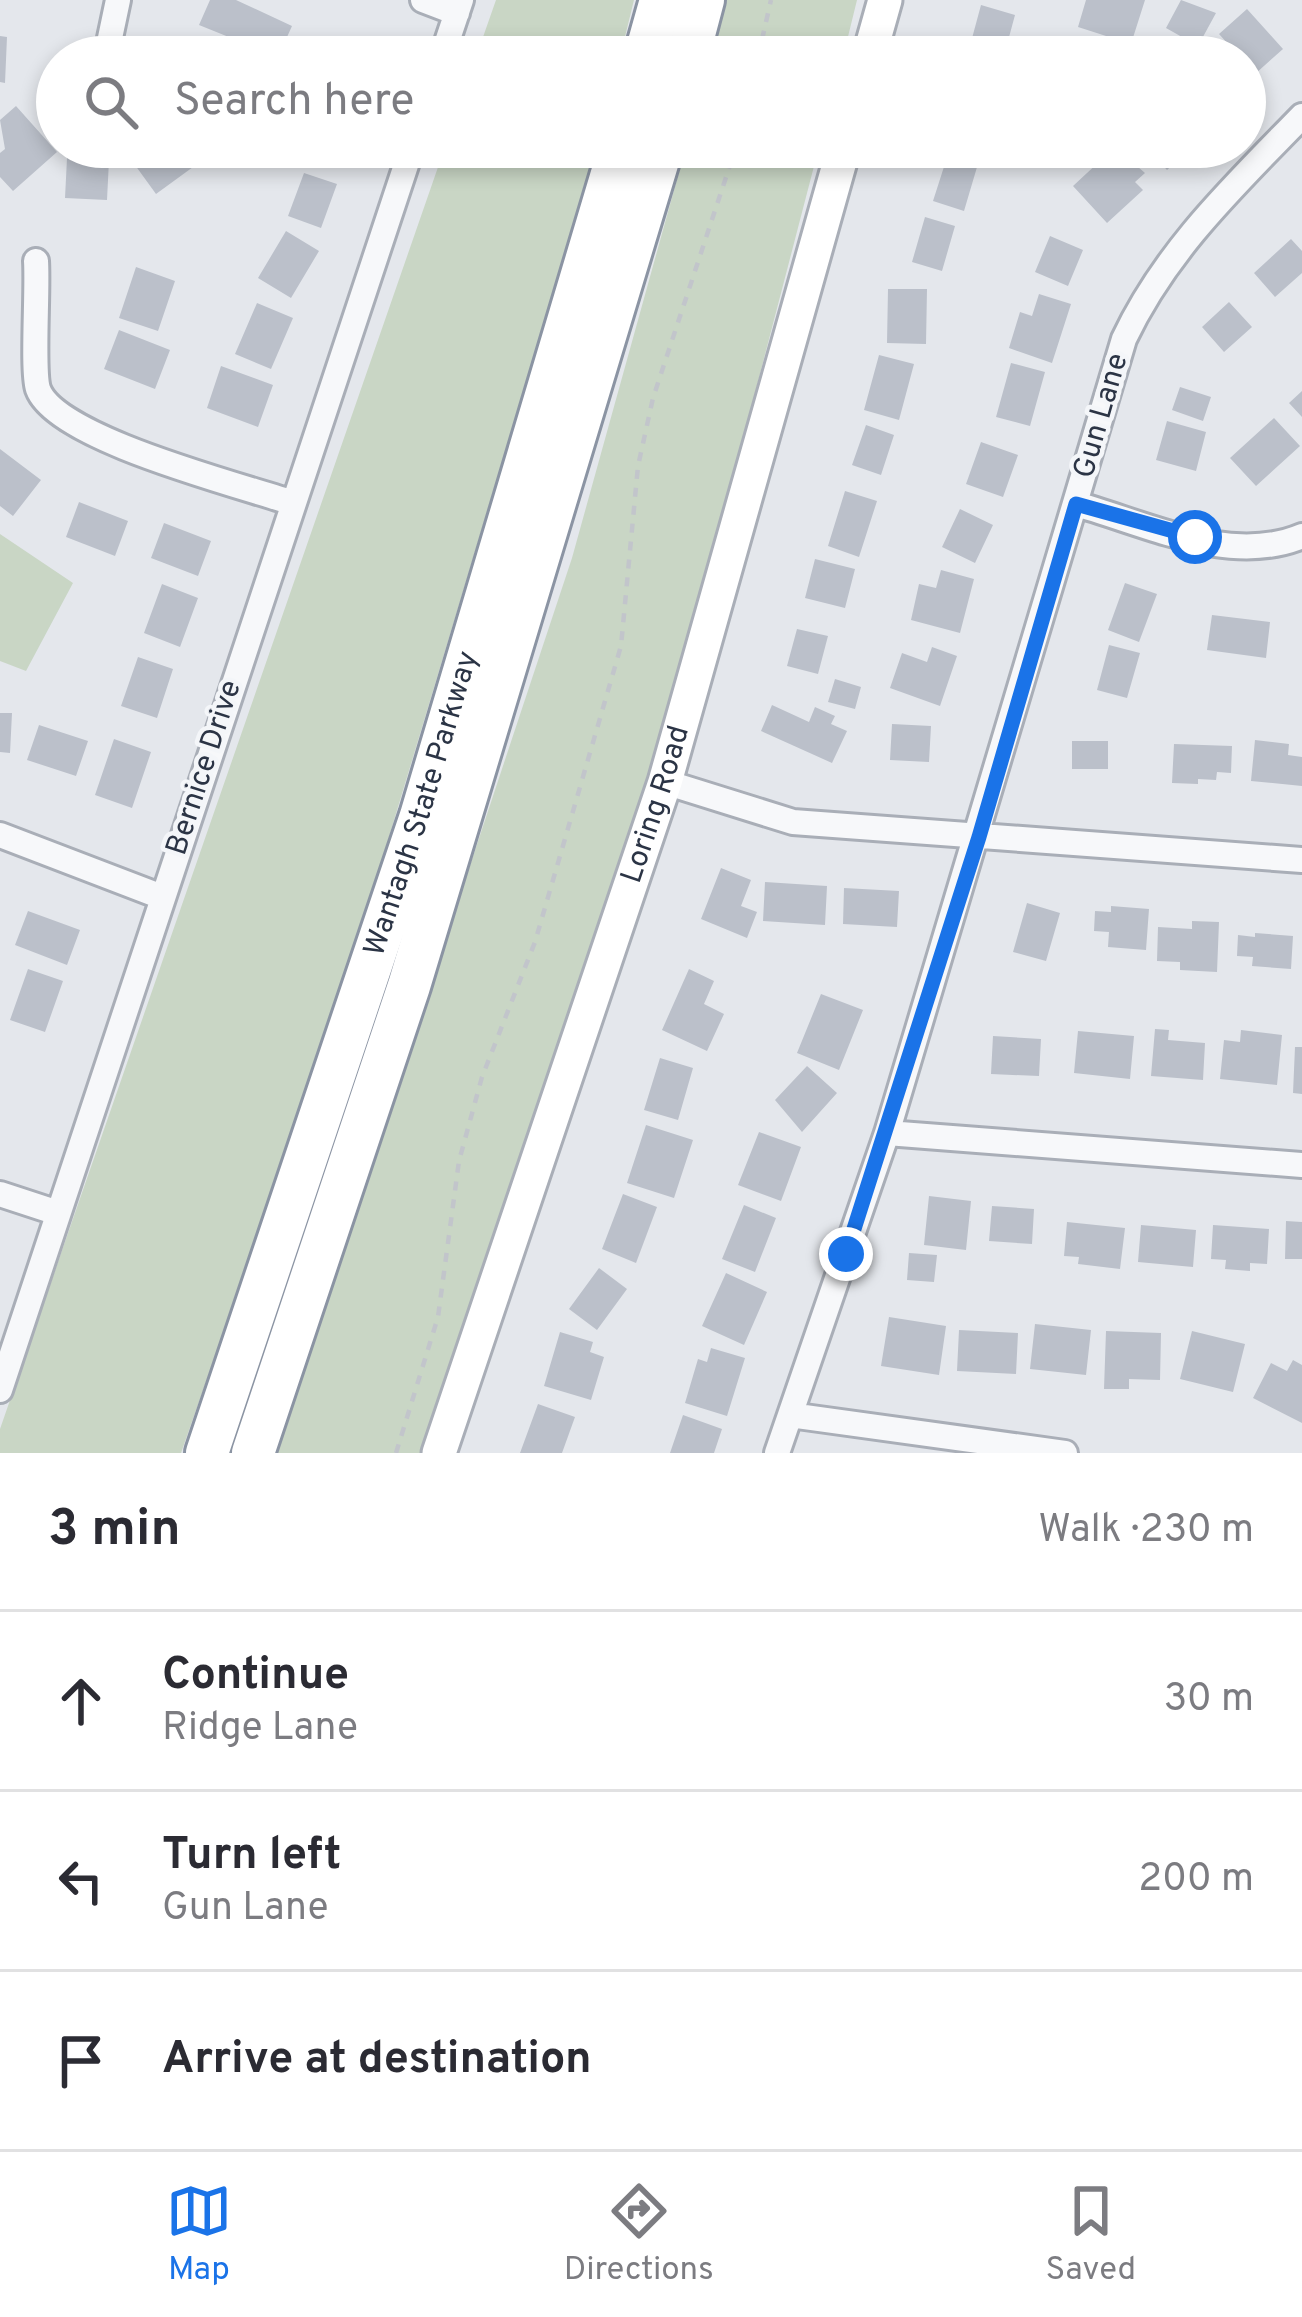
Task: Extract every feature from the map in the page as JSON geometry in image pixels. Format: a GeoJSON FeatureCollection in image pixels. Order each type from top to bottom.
{"type":"FeatureCollection","features":[{"type":"Feature","properties":{"kind":"highway"},"geometry":{"type":"LineString","coordinates":[[651,36],[661,0]]}},
{"type":"Feature","properties":{"kind":"highway"},"geometry":{"type":"LineString","coordinates":[[694,36],[704,0]]}},
{"type":"Feature","properties":{"kind":"highway","name":"Wantagh State Parkway"},"geometry":{"type":"LineString","coordinates":[[207,1453],[421,816],[614,168]]}},
{"type":"Feature","properties":{"kind":"highway","name":"Wantagh State Parkway"},"geometry":{"type":"LineString","coordinates":[[253,1453],[409,986],[656,168]]}},
{"type":"Feature","properties":{"kind":"street"},"geometry":{"type":"LineString","coordinates":[[110,36],[118,0]]}},
{"type":"Feature","properties":{"kind":"street"},"geometry":{"type":"LineString","coordinates":[[423,0],[459,6],[449,36]]}},
{"type":"Feature","properties":{"kind":"street"},"geometry":{"type":"LineString","coordinates":[[875,36],[885,0]]}},
{"type":"Feature","properties":{"kind":"street","name":"Gun Lane"},"geometry":{"type":"LineString","coordinates":[[1266,154],[1302,116]]}},
{"type":"Feature","properties":{"kind":"street","name":"Bernice Drive"},"geometry":{"type":"LineString","coordinates":[[0,1390],[405,168]]}},
{"type":"Feature","properties":{"kind":"street","name":"Loring Road"},"geometry":{"type":"LineString","coordinates":[[439,1453],[665,782],[838,168]]}},
{"type":"Feature","properties":{"kind":"street","name":"Gun Lane"},"geometry":{"type":"LineString","coordinates":[[777,1453],[887,1133],[1124,340],[1148,289],[1173,252],[1253,168]]}},
{"type":"Feature","properties":{"kind":"street"},"geometry":{"type":"LineString","coordinates":[[36,261],[40,318],[35,377],[56,416],[149,455],[293,502]]}},
{"type":"Feature","properties":{"kind":"street"},"geometry":{"type":"LineString","coordinates":[[1076,504],[1234,548],[1276,547],[1302,536]]}},
{"type":"Feature","properties":{"kind":"street"},"geometry":{"type":"LineString","coordinates":[[665,782],[794,822],[1302,860]]}},
{"type":"Feature","properties":{"kind":"street"},"geometry":{"type":"LineString","coordinates":[[0,835],[163,897]]}},
{"type":"Feature","properties":{"kind":"street"},"geometry":{"type":"LineString","coordinates":[[887,1133],[1302,1165]]}},
{"type":"Feature","properties":{"kind":"street"},"geometry":{"type":"LineString","coordinates":[[0,1194],[58,1213]]}},
{"type":"Feature","properties":{"kind":"street"},"geometry":{"type":"LineString","coordinates":[[790,1415],[1065,1453]]}},
{"type":"Feature","properties":{"kind":"path"},"geometry":{"type":"LineString","coordinates":[[763,36],[771,0]]}},
{"type":"Feature","properties":{"kind":"path"},"geometry":{"type":"LineString","coordinates":[[396,1453],[438,1317],[459,1161],[482,1077],[536,942],[621,646],[638,466],[653,398],[729,168]]}},
{"type":"Feature","properties":{"kind":"green space"},"geometry":{"type":"Polygon","coordinates":[[[496,0],[634,0],[625,36],[483,36],[496,0]]]}},
{"type":"Feature","properties":{"kind":"green space"},"geometry":{"type":"Polygon","coordinates":[[[727,0],[857,0],[848,36],[717,36],[727,0]]]}},
{"type":"Feature","properties":{"kind":"green space"},"geometry":{"type":"Polygon","coordinates":[[[438,168],[591,168],[338,1006],[181,1453],[0,1453],[0,1429],[438,168]]]}},
{"type":"Feature","properties":{"kind":"green space"},"geometry":{"type":"Polygon","coordinates":[[[680,168],[814,168],[653,785],[429,1453],[275,1453],[572,558],[680,168]]]}},
{"type":"Feature","properties":{"kind":"green space"},"geometry":{"type":"Polygon","coordinates":[[[0,534],[73,583],[26,671],[0,661],[0,534]]]}},
{"type":"Feature","properties":{"kind":"building"},"geometry":{"type":"Polygon","coordinates":[[[210,0],[236,0],[292,26],[287,36],[226,36],[199,25],[210,0]]]}},
{"type":"Feature","properties":{"kind":"building"},"geometry":{"type":"Polygon","coordinates":[[[1086,0],[1145,0],[1134,36],[1106,36],[1078,27],[1086,0]]]}},
{"type":"Feature","properties":{"kind":"building"},"geometry":{"type":"Polygon","coordinates":[[[1181,0],[1216,13],[1203,36],[1180,36],[1166,28],[1181,0]]]}},
{"type":"Feature","properties":{"kind":"building"},"geometry":{"type":"Polygon","coordinates":[[[981,5],[1015,15],[1009,36],[973,36],[981,5]]]}},
{"type":"Feature","properties":{"kind":"building"},"geometry":{"type":"Polygon","coordinates":[[[1247,9],[1283,49],[1266,64],[1266,36],[1219,34],[1247,9]]]}},
{"type":"Feature","properties":{"kind":"building"},"geometry":{"type":"Polygon","coordinates":[[[0,36],[7,37],[5,83],[0,82],[0,36]]]}},
{"type":"Feature","properties":{"kind":"building"},"geometry":{"type":"Polygon","coordinates":[[[16,106],[36,128],[39,168],[13,191],[0,177],[0,153],[5,149],[0,120],[16,106]]]}},
{"type":"Feature","properties":{"kind":"building"},"geometry":{"type":"Polygon","coordinates":[[[66,168],[109,168],[107,200],[65,198],[66,168]]]}},
{"type":"Feature","properties":{"kind":"building"},"geometry":{"type":"Polygon","coordinates":[[[137,168],[192,168],[156,194],[137,168]]]}},
{"type":"Feature","properties":{"kind":"building"},"geometry":{"type":"Polygon","coordinates":[[[944,168],[977,168],[964,211],[933,201],[944,168]]]}},
{"type":"Feature","properties":{"kind":"building"},"geometry":{"type":"Polygon","coordinates":[[[1092,168],[1139,168],[1145,173],[1135,182],[1143,190],[1107,223],[1073,186],[1092,168]]]}},
{"type":"Feature","properties":{"kind":"building"},"geometry":{"type":"Polygon","coordinates":[[[304,173],[337,184],[321,228],[288,216],[304,173]]]}},
{"type":"Feature","properties":{"kind":"building"},"geometry":{"type":"Polygon","coordinates":[[[925,217],[955,226],[942,271],[912,262],[925,217]]]}},
{"type":"Feature","properties":{"kind":"building"},"geometry":{"type":"Polygon","coordinates":[[[286,231],[319,251],[291,298],[258,278],[286,231]]]}},
{"type":"Feature","properties":{"kind":"building"},"geometry":{"type":"Polygon","coordinates":[[[1050,236],[1083,250],[1068,286],[1035,272],[1050,236]]]}},
{"type":"Feature","properties":{"kind":"building"},"geometry":{"type":"Polygon","coordinates":[[[1291,239],[1302,251],[1302,273],[1275,297],[1254,273],[1291,239]]]}},
{"type":"Feature","properties":{"kind":"building"},"geometry":{"type":"Polygon","coordinates":[[[136,267],[175,281],[158,331],[119,318],[136,267]]]}},
{"type":"Feature","properties":{"kind":"building"},"geometry":{"type":"Polygon","coordinates":[[[888,289],[927,289],[926,344],[887,343],[888,289]]]}},
{"type":"Feature","properties":{"kind":"building"},"geometry":{"type":"Polygon","coordinates":[[[1039,294],[1071,304],[1052,363],[1009,348],[1020,312],[1032,316],[1039,294]]]}},
{"type":"Feature","properties":{"kind":"building"},"geometry":{"type":"Polygon","coordinates":[[[1229,302],[1252,327],[1224,352],[1202,327],[1229,302]]]}},
{"type":"Feature","properties":{"kind":"building"},"geometry":{"type":"Polygon","coordinates":[[[257,303],[293,318],[271,369],[235,354],[257,303]]]}},
{"type":"Feature","properties":{"kind":"building"},"geometry":{"type":"Polygon","coordinates":[[[119,330],[170,350],[155,389],[104,369],[119,330]]]}},
{"type":"Feature","properties":{"kind":"building"},"geometry":{"type":"Polygon","coordinates":[[[879,355],[914,364],[899,420],[864,410],[879,355]]]}},
{"type":"Feature","properties":{"kind":"building"},"geometry":{"type":"Polygon","coordinates":[[[1011,363],[1045,372],[1030,426],[996,417],[1011,363]]]}},
{"type":"Feature","properties":{"kind":"building"},"geometry":{"type":"Polygon","coordinates":[[[221,366],[273,385],[258,427],[207,408],[221,366]]]}},
{"type":"Feature","properties":{"kind":"building"},"geometry":{"type":"Polygon","coordinates":[[[1180,387],[1211,397],[1203,421],[1172,410],[1180,387]]]}},
{"type":"Feature","properties":{"kind":"building"},"geometry":{"type":"Polygon","coordinates":[[[1302,391],[1302,417],[1289,403],[1302,391]]]}},
{"type":"Feature","properties":{"kind":"building"},"geometry":{"type":"Polygon","coordinates":[[[1274,418],[1300,446],[1256,486],[1230,458],[1274,418]]]}},
{"type":"Feature","properties":{"kind":"building"},"geometry":{"type":"Polygon","coordinates":[[[1167,421],[1206,432],[1196,471],[1156,460],[1167,421]]]}},
{"type":"Feature","properties":{"kind":"building"},"geometry":{"type":"Polygon","coordinates":[[[866,425],[894,435],[881,475],[852,465],[866,425]]]}},
{"type":"Feature","properties":{"kind":"building"},"geometry":{"type":"Polygon","coordinates":[[[981,442],[1018,455],[1003,497],[966,484],[981,442]]]}},
{"type":"Feature","properties":{"kind":"building"},"geometry":{"type":"Polygon","coordinates":[[[0,449],[41,480],[13,516],[0,506],[0,449]]]}},
{"type":"Feature","properties":{"kind":"building"},"geometry":{"type":"Polygon","coordinates":[[[845,491],[877,501],[859,557],[828,546],[845,491]]]}},
{"type":"Feature","properties":{"kind":"building"},"geometry":{"type":"Polygon","coordinates":[[[79,502],[128,521],[115,556],[66,537],[79,502]]]}},
{"type":"Feature","properties":{"kind":"building"},"geometry":{"type":"Polygon","coordinates":[[[960,509],[993,525],[975,563],[942,547],[960,509]]]}},
{"type":"Feature","properties":{"kind":"building"},"geometry":{"type":"Polygon","coordinates":[[[164,523],[211,541],[198,576],[151,558],[164,523]]]}},
{"type":"Feature","properties":{"kind":"building"},"geometry":{"type":"Polygon","coordinates":[[[815,559],[855,569],[845,608],[805,598],[815,559]]]}},
{"type":"Feature","properties":{"kind":"building"},"geometry":{"type":"Polygon","coordinates":[[[941,570],[974,579],[960,633],[911,620],[919,584],[936,588],[941,570]]]}},
{"type":"Feature","properties":{"kind":"building"},"geometry":{"type":"Polygon","coordinates":[[[1125,583],[1157,594],[1139,642],[1108,630],[1125,583]]]}},
{"type":"Feature","properties":{"kind":"building"},"geometry":{"type":"Polygon","coordinates":[[[162,584],[198,598],[180,647],[144,633],[162,584]]]}},
{"type":"Feature","properties":{"kind":"building"},"geometry":{"type":"Polygon","coordinates":[[[1212,615],[1270,622],[1266,658],[1207,650],[1212,615]]]}},
{"type":"Feature","properties":{"kind":"building"},"geometry":{"type":"Polygon","coordinates":[[[797,629],[828,636],[818,674],[787,666],[797,629]]]}},
{"type":"Feature","properties":{"kind":"building"},"geometry":{"type":"Polygon","coordinates":[[[1109,645],[1140,653],[1127,698],[1097,690],[1109,645]]]}},
{"type":"Feature","properties":{"kind":"building"},"geometry":{"type":"Polygon","coordinates":[[[932,647],[957,656],[940,706],[890,688],[902,653],[927,662],[932,647]]]}},
{"type":"Feature","properties":{"kind":"building"},"geometry":{"type":"Polygon","coordinates":[[[138,657],[173,669],[157,718],[121,706],[138,657]]]}},
{"type":"Feature","properties":{"kind":"building"},"geometry":{"type":"Polygon","coordinates":[[[835,679],[861,687],[855,709],[828,702],[835,679]]]}},
{"type":"Feature","properties":{"kind":"building"},"geometry":{"type":"Polygon","coordinates":[[[772,705],[809,722],[815,707],[835,716],[831,724],[847,731],[832,763],[761,731],[772,705]]]}},
{"type":"Feature","properties":{"kind":"building"},"geometry":{"type":"Polygon","coordinates":[[[0,713],[12,713],[10,753],[0,752],[0,713]]]}},
{"type":"Feature","properties":{"kind":"building"},"geometry":{"type":"Polygon","coordinates":[[[892,724],[931,726],[929,762],[890,760],[892,724]]]}},
{"type":"Feature","properties":{"kind":"building"},"geometry":{"type":"Polygon","coordinates":[[[39,725],[88,741],[76,776],[27,760],[39,725]]]}},
{"type":"Feature","properties":{"kind":"building"},"geometry":{"type":"Polygon","coordinates":[[[114,739],[151,752],[132,808],[95,795],[114,739]]]}},
{"type":"Feature","properties":{"kind":"building"},"geometry":{"type":"Polygon","coordinates":[[[1255,740],[1289,744],[1288,755],[1302,757],[1302,786],[1251,781],[1255,740]]]}},
{"type":"Feature","properties":{"kind":"building"},"geometry":{"type":"Polygon","coordinates":[[[1072,741],[1108,741],[1108,769],[1072,769],[1072,741]]]}},
{"type":"Feature","properties":{"kind":"building"},"geometry":{"type":"Polygon","coordinates":[[[1174,744],[1232,746],[1231,773],[1217,772],[1216,780],[1198,779],[1198,784],[1172,783],[1174,744]]]}},
{"type":"Feature","properties":{"kind":"building"},"geometry":{"type":"Polygon","coordinates":[[[721,868],[751,880],[741,906],[757,912],[747,938],[701,919],[721,868]]]}},
{"type":"Feature","properties":{"kind":"building"},"geometry":{"type":"Polygon","coordinates":[[[765,882],[827,886],[825,925],[763,921],[765,882]]]}},
{"type":"Feature","properties":{"kind":"building"},"geometry":{"type":"Polygon","coordinates":[[[844,888],[899,891],[897,927],[843,924],[844,888]]]}},
{"type":"Feature","properties":{"kind":"building"},"geometry":{"type":"Polygon","coordinates":[[[1027,903],[1060,913],[1046,961],[1013,952],[1027,903]]]}},
{"type":"Feature","properties":{"kind":"building"},"geometry":{"type":"Polygon","coordinates":[[[1111,906],[1149,909],[1146,950],[1108,947],[1109,932],[1094,931],[1095,911],[1111,912],[1111,906]]]}},
{"type":"Feature","properties":{"kind":"building"},"geometry":{"type":"Polygon","coordinates":[[[28,911],[80,930],[67,965],[15,945],[28,911]]]}},
{"type":"Feature","properties":{"kind":"building"},"geometry":{"type":"Polygon","coordinates":[[[1192,921],[1219,922],[1217,972],[1180,970],[1180,962],[1157,961],[1158,927],[1192,929],[1192,921]]]}},
{"type":"Feature","properties":{"kind":"building"},"geometry":{"type":"Polygon","coordinates":[[[1255,933],[1293,936],[1291,969],[1252,966],[1253,957],[1237,956],[1238,935],[1255,937],[1255,933]]]}},
{"type":"Feature","properties":{"kind":"building"},"geometry":{"type":"Polygon","coordinates":[[[28,969],[63,981],[45,1032],[10,1020],[28,969]]]}},
{"type":"Feature","properties":{"kind":"building"},"geometry":{"type":"Polygon","coordinates":[[[689,969],[714,981],[704,1004],[724,1014],[707,1051],[662,1030],[689,969]]]}},
{"type":"Feature","properties":{"kind":"building"},"geometry":{"type":"Polygon","coordinates":[[[821,994],[863,1010],[839,1070],[797,1053],[821,994]]]}},
{"type":"Feature","properties":{"kind":"building"},"geometry":{"type":"Polygon","coordinates":[[[1155,1029],[1169,1030],[1168,1040],[1205,1043],[1203,1080],[1151,1076],[1155,1029]]]}},
{"type":"Feature","properties":{"kind":"building"},"geometry":{"type":"Polygon","coordinates":[[[1241,1030],[1282,1035],[1277,1085],[1220,1079],[1224,1040],[1240,1042],[1241,1030]]]}},
{"type":"Feature","properties":{"kind":"building"},"geometry":{"type":"Polygon","coordinates":[[[1078,1031],[1134,1036],[1130,1079],[1074,1073],[1078,1031]]]}},
{"type":"Feature","properties":{"kind":"building"},"geometry":{"type":"Polygon","coordinates":[[[993,1036],[1041,1039],[1039,1076],[991,1074],[993,1036]]]}},
{"type":"Feature","properties":{"kind":"building"},"geometry":{"type":"Polygon","coordinates":[[[1295,1047],[1302,1047],[1302,1094],[1293,1093],[1295,1047]]]}},
{"type":"Feature","properties":{"kind":"building"},"geometry":{"type":"Polygon","coordinates":[[[660,1058],[693,1068],[678,1120],[644,1110],[660,1058]]]}},
{"type":"Feature","properties":{"kind":"building"},"geometry":{"type":"Polygon","coordinates":[[[807,1066],[837,1093],[802,1132],[775,1100],[807,1066]]]}},
{"type":"Feature","properties":{"kind":"building"},"geometry":{"type":"Polygon","coordinates":[[[646,1125],[693,1140],[674,1198],[627,1183],[646,1125]]]}},
{"type":"Feature","properties":{"kind":"building"},"geometry":{"type":"Polygon","coordinates":[[[759,1132],[801,1147],[781,1201],[738,1185],[759,1132]]]}},
{"type":"Feature","properties":{"kind":"building"},"geometry":{"type":"Polygon","coordinates":[[[623,1194],[657,1207],[636,1263],[602,1249],[623,1194]]]}},
{"type":"Feature","properties":{"kind":"building"},"geometry":{"type":"Polygon","coordinates":[[[929,1196],[971,1201],[966,1250],[924,1245],[929,1196]]]}},
{"type":"Feature","properties":{"kind":"building"},"geometry":{"type":"Polygon","coordinates":[[[744,1205],[776,1218],[755,1272],[722,1259],[744,1205]]]}},
{"type":"Feature","properties":{"kind":"building"},"geometry":{"type":"Polygon","coordinates":[[[992,1206],[1034,1209],[1032,1244],[989,1241],[992,1206]]]}},
{"type":"Feature","properties":{"kind":"building"},"geometry":{"type":"Polygon","coordinates":[[[1286,1221],[1302,1222],[1302,1259],[1285,1259],[1286,1221]]]}},
{"type":"Feature","properties":{"kind":"building"},"geometry":{"type":"Polygon","coordinates":[[[1067,1222],[1125,1228],[1120,1269],[1078,1264],[1079,1257],[1064,1256],[1067,1222]]]}},
{"type":"Feature","properties":{"kind":"building"},"geometry":{"type":"Polygon","coordinates":[[[1141,1225],[1196,1230],[1193,1267],[1138,1262],[1141,1225]]]}},
{"type":"Feature","properties":{"kind":"building"},"geometry":{"type":"Polygon","coordinates":[[[1213,1225],[1269,1229],[1267,1264],[1250,1263],[1250,1271],[1225,1269],[1226,1260],[1211,1259],[1213,1225]]]}},
{"type":"Feature","properties":{"kind":"building"},"geometry":{"type":"Polygon","coordinates":[[[909,1253],[937,1255],[934,1282],[907,1280],[909,1253]]]}},
{"type":"Feature","properties":{"kind":"building"},"geometry":{"type":"Polygon","coordinates":[[[599,1268],[627,1289],[597,1330],[569,1309],[599,1268]]]}},
{"type":"Feature","properties":{"kind":"building"},"geometry":{"type":"Polygon","coordinates":[[[726,1273],[767,1292],[744,1345],[702,1326],[726,1273]]]}},
{"type":"Feature","properties":{"kind":"building"},"geometry":{"type":"Polygon","coordinates":[[[889,1317],[946,1326],[939,1375],[881,1366],[889,1317]]]}},
{"type":"Feature","properties":{"kind":"building"},"geometry":{"type":"Polygon","coordinates":[[[1035,1324],[1091,1330],[1086,1375],[1030,1369],[1035,1324]]]}},
{"type":"Feature","properties":{"kind":"building"},"geometry":{"type":"Polygon","coordinates":[[[959,1330],[1018,1333],[1016,1374],[957,1371],[959,1330]]]}},
{"type":"Feature","properties":{"kind":"building"},"geometry":{"type":"Polygon","coordinates":[[[1106,1331],[1161,1333],[1160,1380],[1129,1379],[1129,1389],[1104,1389],[1106,1331]]]}},
{"type":"Feature","properties":{"kind":"building"},"geometry":{"type":"Polygon","coordinates":[[[1192,1331],[1245,1344],[1233,1392],[1180,1379],[1192,1331]]]}},
{"type":"Feature","properties":{"kind":"building"},"geometry":{"type":"Polygon","coordinates":[[[560,1332],[593,1342],[590,1352],[604,1357],[591,1400],[544,1386],[560,1332]]]}},
{"type":"Feature","properties":{"kind":"building"},"geometry":{"type":"Polygon","coordinates":[[[711,1348],[745,1358],[727,1416],[685,1403],[698,1359],[707,1362],[711,1348]]]}},
{"type":"Feature","properties":{"kind":"building"},"geometry":{"type":"Polygon","coordinates":[[[1293,1360],[1302,1365],[1302,1423],[1253,1398],[1271,1363],[1287,1371],[1293,1360]]]}},
{"type":"Feature","properties":{"kind":"building"},"geometry":{"type":"Polygon","coordinates":[[[538,1404],[575,1417],[562,1453],[520,1453],[538,1404]]]}},
{"type":"Feature","properties":{"kind":"building"},"geometry":{"type":"Polygon","coordinates":[[[683,1415],[722,1429],[714,1453],[670,1453],[683,1415]]]}},
{"type":"Feature","properties":{"kind":"route"},"geometry":{"type":"LineString","coordinates":[[846,1254],[979,837],[1076,504],[1195,537]]}}]}
